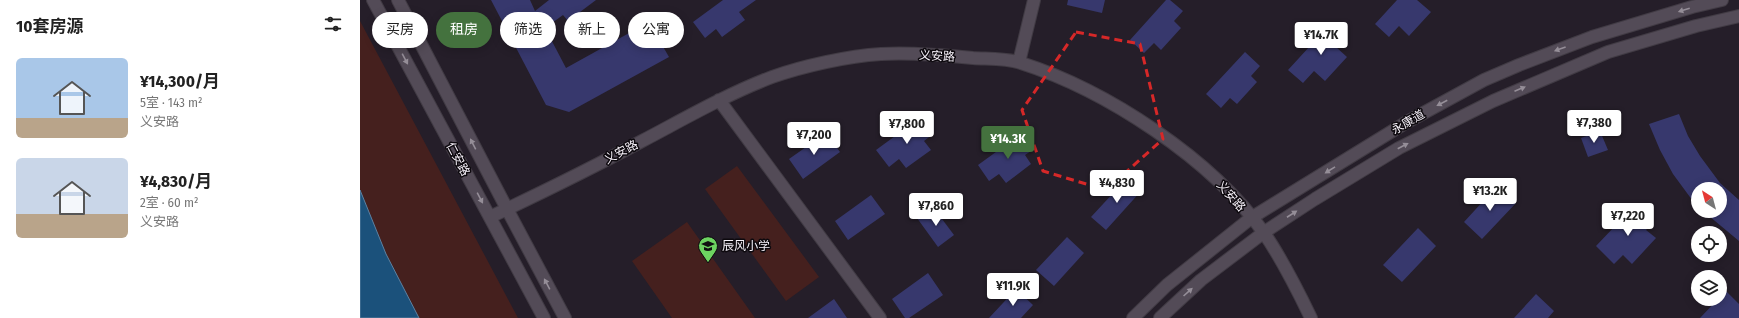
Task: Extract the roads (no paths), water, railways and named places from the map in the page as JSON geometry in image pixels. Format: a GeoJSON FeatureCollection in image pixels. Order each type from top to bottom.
{"type":"FeatureCollection","features":[{"type":"Feature","properties":{"kind":"street","name":"仁安路"},"geometry":{"type":"LineString","coordinates":[[373,0],[544,318]]}},
{"type":"Feature","properties":{"kind":"street","name":"仁安路"},"geometry":{"type":"LineString","coordinates":[[398,0],[565,318]]}},
{"type":"Feature","properties":{"kind":"street"},"geometry":{"type":"LineString","coordinates":[[1019,62],[1034,0]]}},
{"type":"Feature","properties":{"kind":"street","name":"永康道"},"geometry":{"type":"LineString","coordinates":[[1133,318],[1167,285],[1251,218],[1407,122],[1484,80],[1519,64],[1592,38],[1692,7],[1722,0]]}},
{"type":"Feature","properties":{"kind":"street","name":"永康道"},"geometry":{"type":"LineString","coordinates":[[1160,318],[1201,280],[1264,233],[1315,199],[1399,148],[1493,101],[1608,52],[1696,26],[1739,16]]}},
{"type":"Feature","properties":{"kind":"street","name":"义安路"},"geometry":{"type":"LineString","coordinates":[[490,217],[572,178],[719,100],[772,77],[820,63],[880,54],[946,56],[1019,62],[1077,85],[1128,114],[1184,151],[1218,181],[1264,233],[1311,318]]}},
{"type":"Feature","properties":{"kind":"street"},"geometry":{"type":"LineString","coordinates":[[719,100],[880,318]]}},
{"type":"Feature","properties":{"kind":"water"},"geometry":{"type":"Polygon","coordinates":[[[360,190],[386,254],[419,318],[360,318],[360,190]]]}},
{"type":"Feature","properties":{"kind":"place","name":"辰风小学"},"geometry":{"type":"Point","coordinates":[708,263]}}]}
